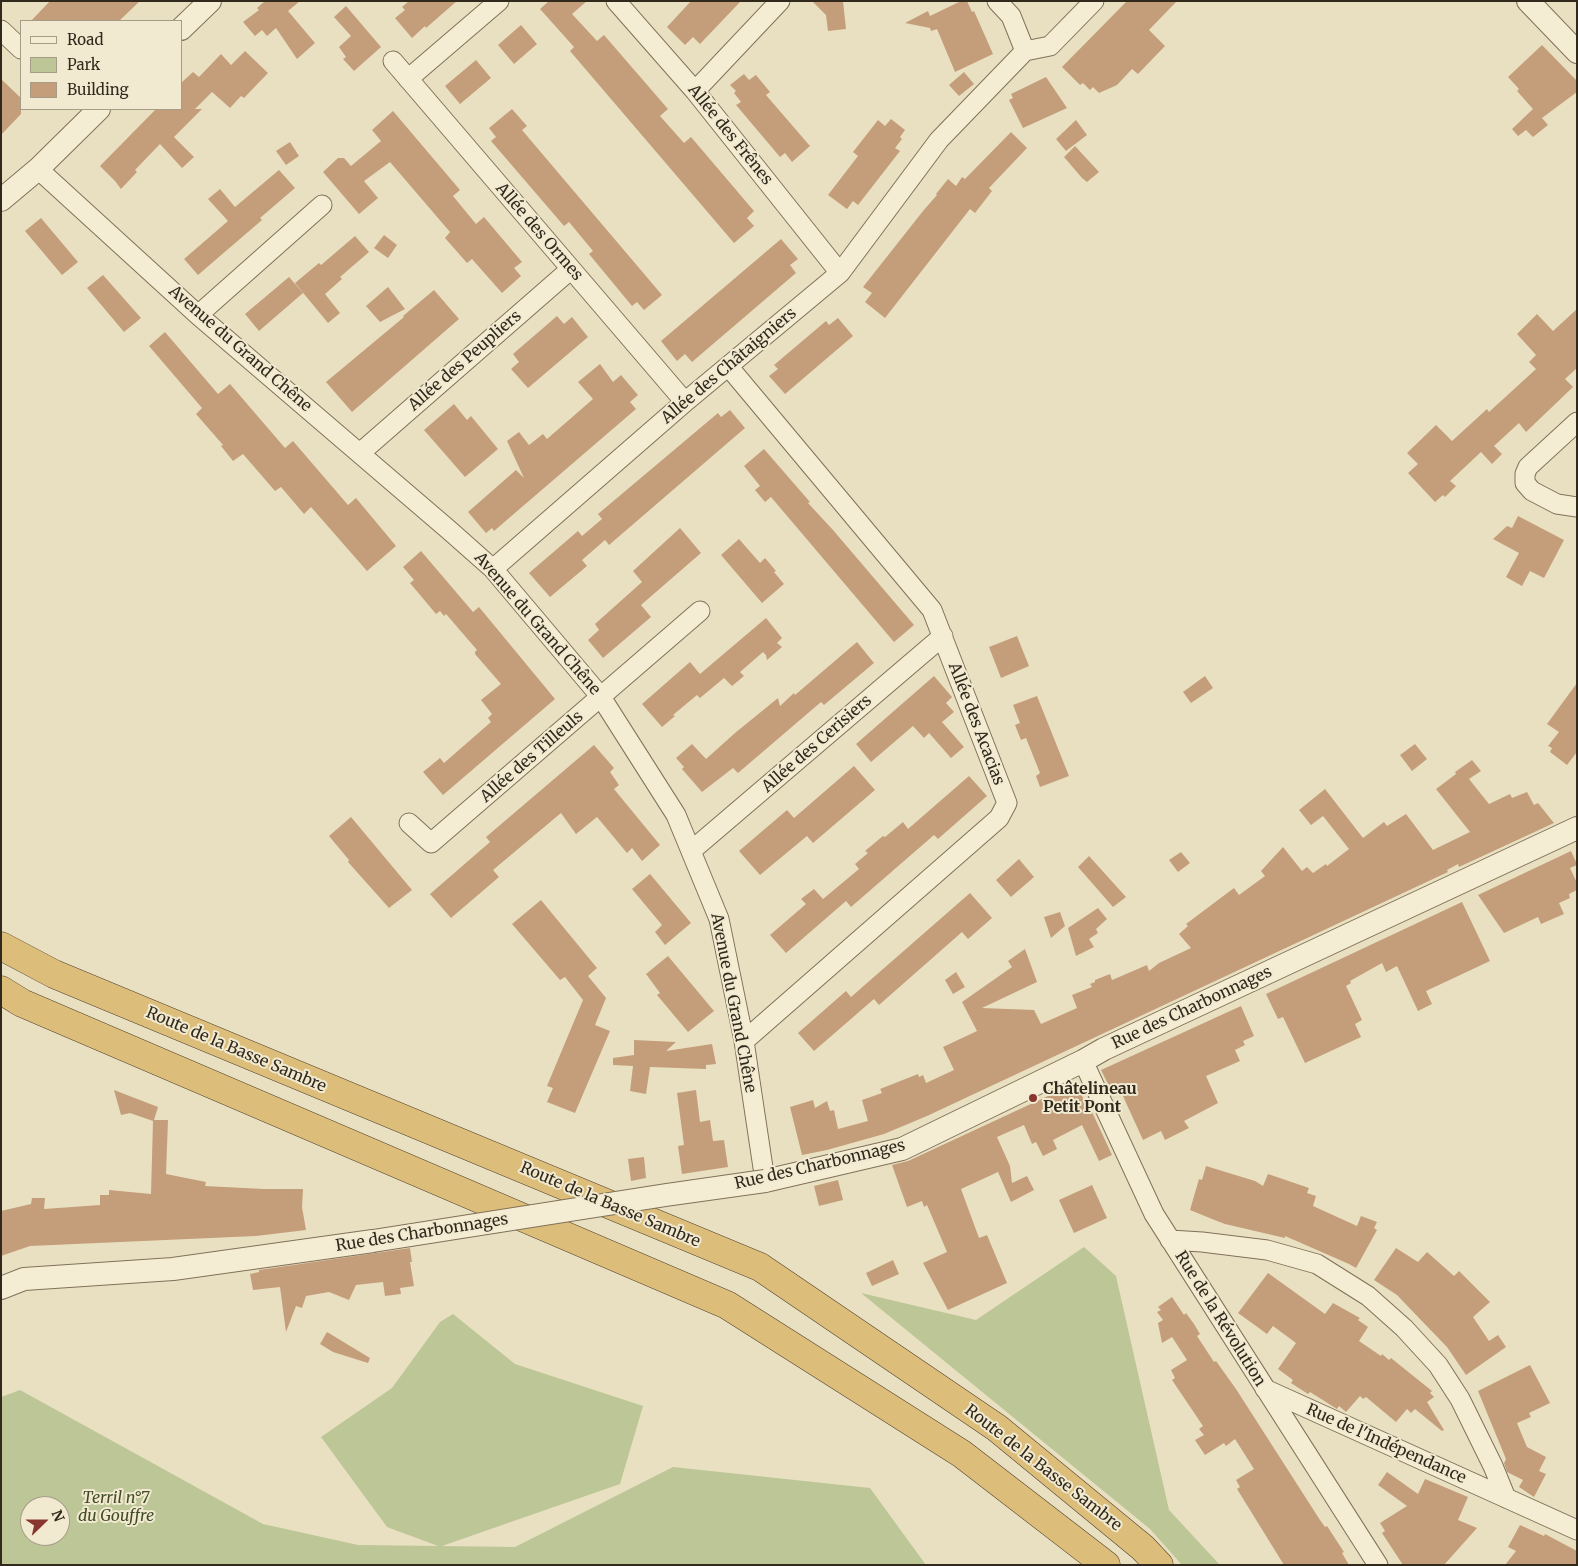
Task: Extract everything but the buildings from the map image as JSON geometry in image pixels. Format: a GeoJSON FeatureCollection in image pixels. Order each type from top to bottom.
{"type":"FeatureCollection","features":[{"type":"Feature","properties":{"kind":"highway","name":"Route de la Basse Sambre"},"geometry":{"type":"LineString","coordinates":[[1,946],[54,974],[760,1268],[997,1428],[1144,1548],[1159,1565]]}},
{"type":"Feature","properties":{"kind":"highway"},"geometry":{"type":"LineString","coordinates":[[1,990],[32,1007],[727,1305],[962,1454],[1106,1565]]}},
{"type":"Feature","properties":{"kind":"street"},"geometry":{"type":"LineString","coordinates":[[182,28],[210,1]]}},
{"type":"Feature","properties":{"kind":"street"},"geometry":{"type":"LineString","coordinates":[[408,79],[499,1]]}},
{"type":"Feature","properties":{"kind":"street","name":"Allée des Frênes"},"geometry":{"type":"LineString","coordinates":[[616,1],[695,91],[840,273]]}},
{"type":"Feature","properties":{"kind":"street"},"geometry":{"type":"LineString","coordinates":[[695,91],[780,1]]}},
{"type":"Feature","properties":{"kind":"street"},"geometry":{"type":"LineString","coordinates":[[997,1],[1011,16],[1025,51],[1050,46],[1094,1]]}},
{"type":"Feature","properties":{"kind":"street"},"geometry":{"type":"LineString","coordinates":[[1528,1],[1577,52]]}},
{"type":"Feature","properties":{"kind":"street"},"geometry":{"type":"LineString","coordinates":[[1,30],[20,48]]}},
{"type":"Feature","properties":{"kind":"street","name":"Allée des Châtaigniers"},"geometry":{"type":"LineString","coordinates":[[493,569],[685,402],[840,273],[939,140],[1025,51]]}},
{"type":"Feature","properties":{"kind":"street","name":"Allée des Ormes"},"geometry":{"type":"LineString","coordinates":[[393,61],[685,402]]}},
{"type":"Feature","properties":{"kind":"street"},"geometry":{"type":"LineString","coordinates":[[1,200],[38,169],[91,111]]}},
{"type":"Feature","properties":{"kind":"street","name":"Avenue du Grand Chêne"},"geometry":{"type":"LineString","coordinates":[[38,169],[198,315],[493,569],[602,697],[676,815],[719,919],[744,1041],[765,1181]]}},
{"type":"Feature","properties":{"kind":"street"},"geometry":{"type":"LineString","coordinates":[[198,315],[322,205]]}},
{"type":"Feature","properties":{"kind":"street","name":"Allée des Peupliers"},"geometry":{"type":"LineString","coordinates":[[360,453],[571,269]]}},
{"type":"Feature","properties":{"kind":"street","name":"Allée des Acacias"},"geometry":{"type":"LineString","coordinates":[[728,366],[932,610],[1006,803],[999,818],[744,1041]]}},
{"type":"Feature","properties":{"kind":"street"},"geometry":{"type":"LineString","coordinates":[[1577,422],[1528,466],[1525,474],[1525,483],[1532,491],[1557,504],[1577,506]]}},
{"type":"Feature","properties":{"kind":"street","name":"Allée des Tilleuls"},"geometry":{"type":"LineString","coordinates":[[409,823],[431,843],[700,611]]}},
{"type":"Feature","properties":{"kind":"street","name":"Allée des Cerisiers"},"geometry":{"type":"LineString","coordinates":[[691,852],[943,636]]}},
{"type":"Feature","properties":{"kind":"street","name":"Rue des Charbonnages"},"geometry":{"type":"LineString","coordinates":[[1,1288],[24,1279],[173,1269],[373,1241],[666,1194],[765,1181],[902,1149],[1104,1049],[1577,828]]}},
{"type":"Feature","properties":{"kind":"street","name":"Rue de la Révolution"},"geometry":{"type":"LineString","coordinates":[[1083,1061],[1154,1214],[1378,1565]]}},
{"type":"Feature","properties":{"kind":"street"},"geometry":{"type":"LineString","coordinates":[[1170,1240],[1267,1250],[1317,1264],[1368,1296],[1404,1328],[1438,1365],[1460,1399],[1493,1466],[1506,1498]]}},
{"type":"Feature","properties":{"kind":"street","name":"Rue de l'Indépendance"},"geometry":{"type":"LineString","coordinates":[[1265,1390],[1577,1530]]}},
{"type":"Feature","properties":{"kind":"green space"},"geometry":{"type":"Polygon","coordinates":[[[1084,1247],[1116,1276],[1169,1510],[1220,1565],[1182,1565],[1150,1529],[861,1293],[976,1320],[1084,1247]]]}},
{"type":"Feature","properties":{"kind":"green space","name":"Terril n°7 du Gouffre"},"geometry":{"type":"Polygon","coordinates":[[[453,1314],[515,1364],[643,1406],[620,1484],[442,1546],[515,1547],[673,1467],[870,1488],[926,1565],[1,1565],[1,1397],[20,1390],[263,1524],[358,1545],[438,1546],[387,1527],[321,1437],[392,1388],[440,1322],[453,1314]]]}},
{"type":"Feature","properties":{"kind":"place","name":"Châtelineau Petit Pont"},"geometry":{"type":"Point","coordinates":[1033,1098]}}]}
